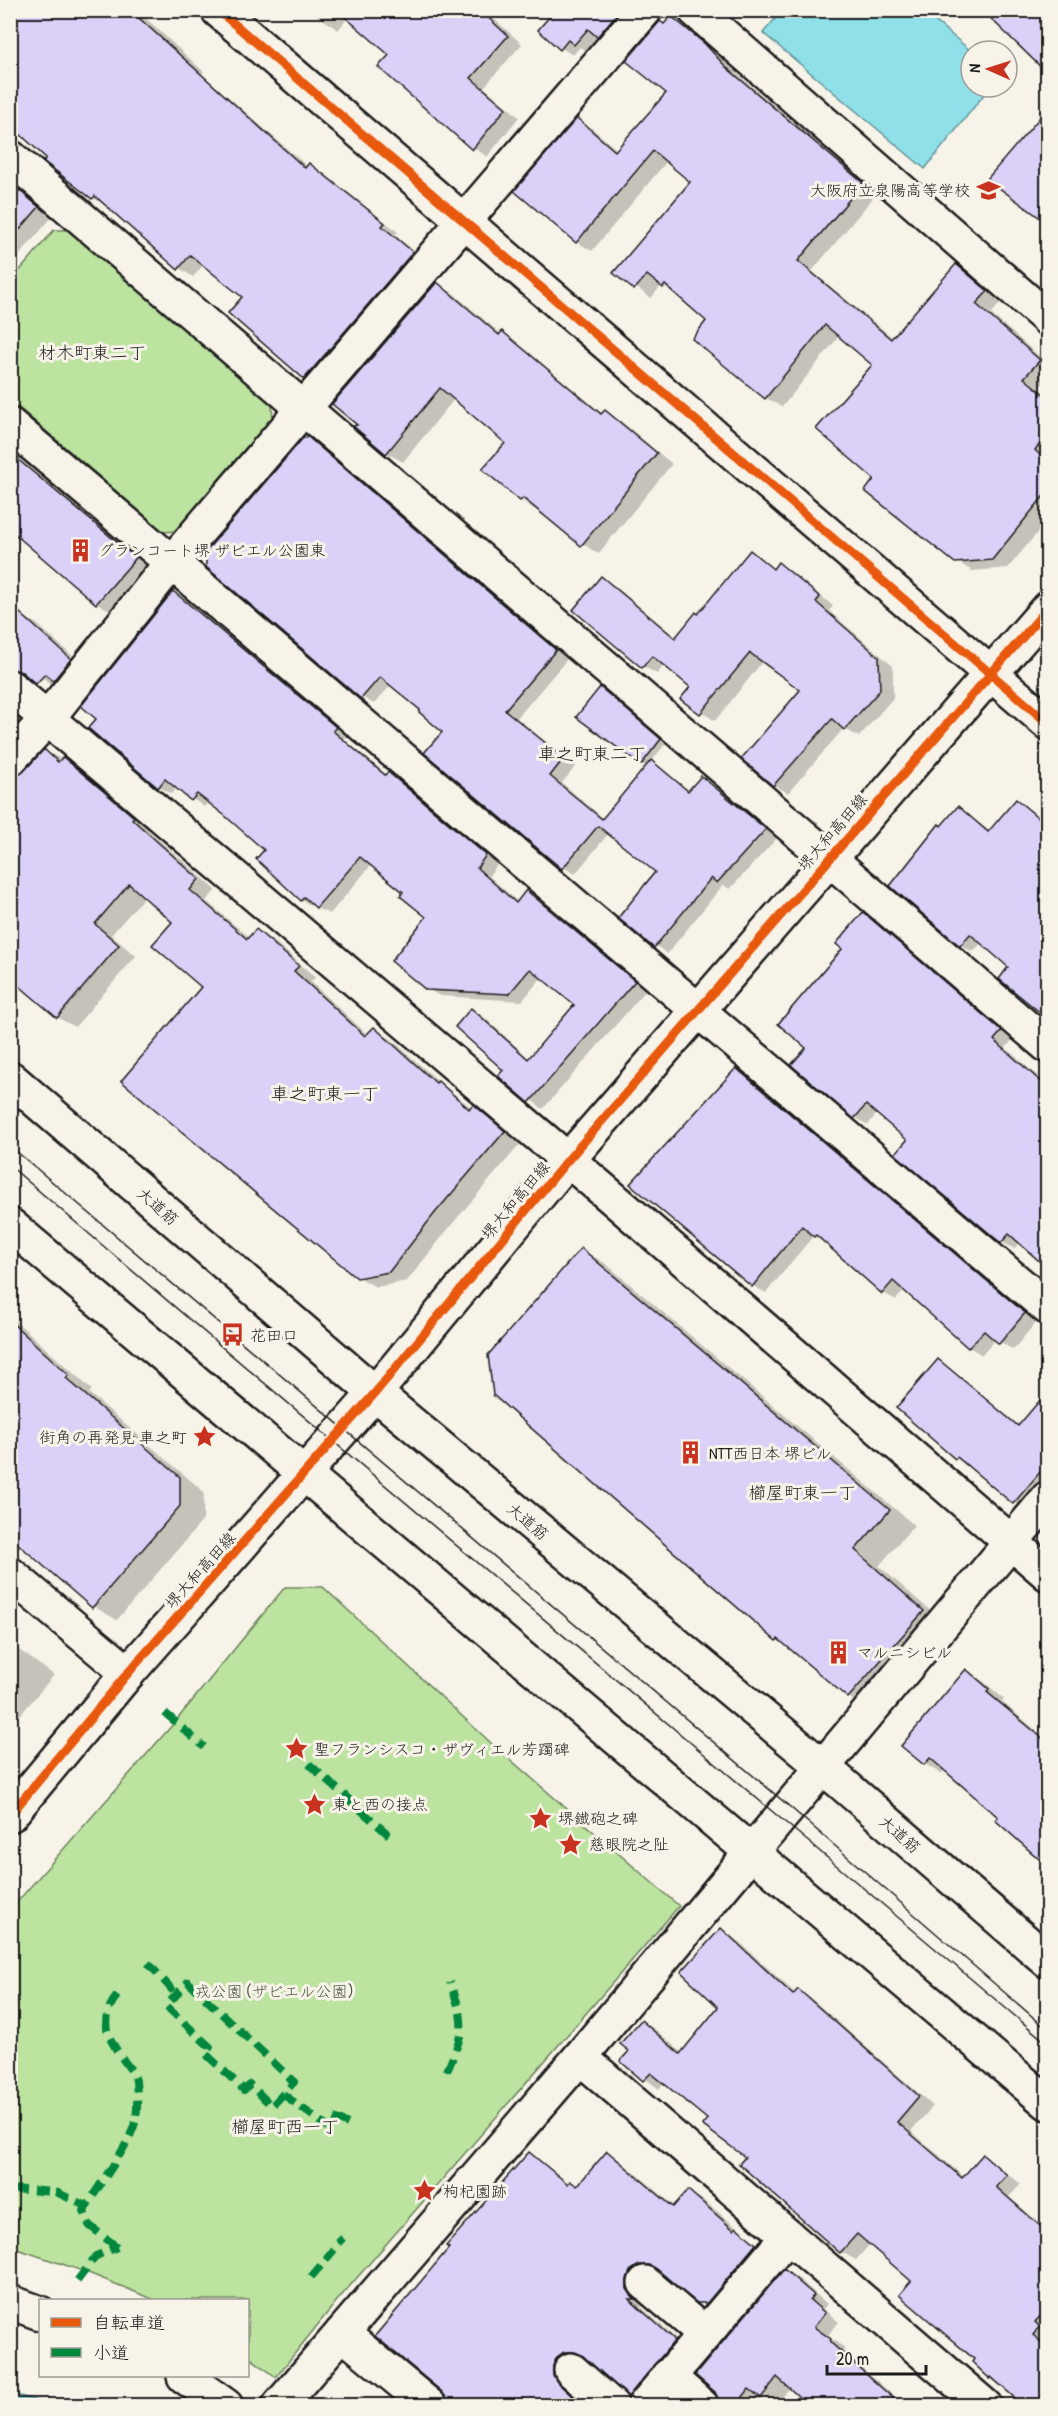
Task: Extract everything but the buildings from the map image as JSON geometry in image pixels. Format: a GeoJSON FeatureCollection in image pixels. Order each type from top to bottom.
{"type":"FeatureCollection","features":[{"type":"Feature","properties":{"kind":"street"},"geometry":{"type":"LineString","coordinates":[[218,10],[1047,723]]}},
{"type":"Feature","properties":{"kind":"street"},"geometry":{"type":"LineString","coordinates":[[10,759],[47,719],[172,562],[645,10]]}},
{"type":"Feature","properties":{"kind":"street"},"geometry":{"type":"LineString","coordinates":[[695,10],[1047,319]]}},
{"type":"Feature","properties":{"kind":"street"},"geometry":{"type":"LineString","coordinates":[[10,157],[1047,1046]]}},
{"type":"Feature","properties":{"kind":"street"},"geometry":{"type":"LineString","coordinates":[[10,425],[1047,1308]]}},
{"type":"Feature","properties":{"kind":"street","name":"堺大和高田線"},"geometry":{"type":"LineString","coordinates":[[11,1813],[128,1673],[375,1393],[567,1161],[699,1012],[828,858],[991,675],[1047,608]]}},
{"type":"Feature","properties":{"kind":"street"},"geometry":{"type":"LineString","coordinates":[[10,687],[567,1161],[1047,1574]]}},
{"type":"Feature","properties":{"kind":"street","name":"大道筋"},"geometry":{"type":"LineString","coordinates":[[10,1078],[375,1393],[822,1767],[1047,1961]]}},
{"type":"Feature","properties":{"kind":"street"},"geometry":{"type":"LineString","coordinates":[[10,1225],[1047,2103]]}},
{"type":"Feature","properties":{"kind":"street"},"geometry":{"type":"LineString","coordinates":[[279,2406],[580,2057],[1047,1498]]}},
{"type":"Feature","properties":{"kind":"street"},"geometry":{"type":"LineString","coordinates":[[10,1574],[128,1673]]}},
{"type":"Feature","properties":{"kind":"street"},"geometry":{"type":"LineString","coordinates":[[580,2057],[985,2406]]}},
{"type":"Feature","properties":{"kind":"street"},"geometry":{"type":"LineString","coordinates":[[644,2406],[788,2236]]}},
{"type":"Feature","properties":{"kind":"street"},"geometry":{"type":"LineString","coordinates":[[645,2283],[705,2334]]}},
{"type":"Feature","properties":{"kind":"street"},"geometry":{"type":"LineString","coordinates":[[10,2302],[39,2313]]}},
{"type":"Feature","properties":{"kind":"street"},"geometry":{"type":"LineString","coordinates":[[342,2333],[430,2406]]}},
{"type":"Feature","properties":{"kind":"street"},"geometry":{"type":"LineString","coordinates":[[571,2370],[612,2406]]}},
{"type":"Feature","properties":{"kind":"street"},"geometry":{"type":"LineString","coordinates":[[668,2376],[702,2406]]}},
{"type":"Feature","properties":{"kind":"street"},"geometry":{"type":"LineString","coordinates":[[185,2377],[226,2406]]}},
{"type":"Feature","properties":{"kind":"green space"},"geometry":{"type":"Polygon","coordinates":[[[54,230],[70,230],[272,405],[273,419],[177,531],[164,532],[11,401],[11,281],[54,230]]]}},
{"type":"Feature","properties":{"kind":"green space","name":"戎公園 (ザビエル公園)"},"geometry":{"type":"Polygon","coordinates":[[[285,1587],[323,1587],[490,1742],[679,1906],[336,2302],[276,2377],[249,2357],[249,2299],[153,2299],[86,2272],[11,2247],[10,1910],[175,1722],[285,1587]]]}},
{"type":"Feature","properties":{"kind":"water"},"geometry":{"type":"Polygon","coordinates":[[[782,11],[923,11],[959,41],[959,99],[980,99],[925,169],[763,33],[782,11]]]}},
{"type":"Feature","properties":{"kind":"water"},"geometry":{"type":"Polygon","coordinates":[[[10,2393],[50,2405],[11,2405],[10,2393]]]}},
{"type":"Feature","properties":{"kind":"tram line"},"geometry":{"type":"LineString","coordinates":[[10,1146],[790,1807],[1048,2030]]}},
{"type":"Feature","properties":{"kind":"tram line"},"geometry":{"type":"LineString","coordinates":[[10,1166],[398,1497],[1048,2044]]}},
{"type":"Feature","properties":{"kind":"marked path"},"geometry":{"type":"LineString","coordinates":[[165,1713],[204,1747]]}},
{"type":"Feature","properties":{"kind":"marked path"},"geometry":{"type":"LineString","coordinates":[[309,1764],[390,1836]]}},
{"type":"Feature","properties":{"kind":"marked path"},"geometry":{"type":"LineString","coordinates":[[148,1963],[176,1994]]}},
{"type":"Feature","properties":{"kind":"marked path"},"geometry":{"type":"LineString","coordinates":[[188,1982],[294,2082],[272,2106],[250,2085],[244,2090],[205,2053],[210,2047],[166,2006],[188,1982]]}},
{"type":"Feature","properties":{"kind":"marked path"},"geometry":{"type":"LineString","coordinates":[[447,2071],[461,2027],[459,2008],[450,1982]]}},
{"type":"Feature","properties":{"kind":"marked path"},"geometry":{"type":"LineString","coordinates":[[117,2247],[89,2225],[84,2211],[128,2140],[136,2118],[135,2079],[114,2046],[107,2029],[108,2012],[120,1992]]}},
{"type":"Feature","properties":{"kind":"marked path"},"geometry":{"type":"LineString","coordinates":[[283,2094],[329,2128]]}},
{"type":"Feature","properties":{"kind":"marked path"},"geometry":{"type":"LineString","coordinates":[[334,2118],[355,2127]]}},
{"type":"Feature","properties":{"kind":"marked path"},"geometry":{"type":"LineString","coordinates":[[10,2189],[56,2192],[86,2206]]}},
{"type":"Feature","properties":{"kind":"marked path"},"geometry":{"type":"LineString","coordinates":[[338,2243],[343,2238]]}},
{"type":"Feature","properties":{"kind":"marked path"},"geometry":{"type":"LineString","coordinates":[[77,2281],[96,2256],[117,2247]]}},
{"type":"Feature","properties":{"kind":"marked path"},"geometry":{"type":"LineString","coordinates":[[311,2277],[334,2250]]}},
{"type":"Feature","properties":{"kind":"cycle path"},"geometry":{"type":"LineString","coordinates":[[218,10],[1048,723]]}},
{"type":"Feature","properties":{"kind":"cycle path"},"geometry":{"type":"LineString","coordinates":[[10,1815],[128,1673],[375,1393],[567,1161],[1048,608]]}},
{"type":"Feature","properties":{"kind":"place","name":"大阪府立泉陽高等学校"},"geometry":{"type":"Point","coordinates":[988,190]}},
{"type":"Feature","properties":{"kind":"place","name":"グランコート堺 ザビエル公園東"},"geometry":{"type":"Point","coordinates":[80,550]}},
{"type":"Feature","properties":{"kind":"place","name":"花田口"},"geometry":{"type":"Point","coordinates":[232,1335]}},
{"type":"Feature","properties":{"kind":"place","name":"街角の再発見 車之町"},"geometry":{"type":"Point","coordinates":[205,1437]}},
{"type":"Feature","properties":{"kind":"place","name":"NTT西日本 堺ビル"},"geometry":{"type":"Point","coordinates":[691,1453]}},
{"type":"Feature","properties":{"kind":"place","name":"マルニシビル"},"geometry":{"type":"Point","coordinates":[839,1652]}},
{"type":"Feature","properties":{"kind":"place","name":"聖フランシスコ・ザヴィエル芳躅碑"},"geometry":{"type":"Point","coordinates":[296,1749]}},
{"type":"Feature","properties":{"kind":"place","name":"東と西の接点"},"geometry":{"type":"Point","coordinates":[314,1804]}},
{"type":"Feature","properties":{"kind":"place","name":"堺鐡砲之碑"},"geometry":{"type":"Point","coordinates":[540,1818]}},
{"type":"Feature","properties":{"kind":"place","name":"慈眼院之阯"},"geometry":{"type":"Point","coordinates":[571,1844]}},
{"type":"Feature","properties":{"kind":"place","name":"枸杞園跡"},"geometry":{"type":"Point","coordinates":[425,2191]}},
{"type":"Feature","properties":{"kind":"district","name":"材木町東二丁"},"geometry":{"type":"Point","coordinates":[92,353]}},
{"type":"Feature","properties":{"kind":"district","name":"車之町東二丁"},"geometry":{"type":"Point","coordinates":[592,754]}},
{"type":"Feature","properties":{"kind":"district","name":"車之町東一丁"},"geometry":{"type":"Point","coordinates":[325,1094]}},
{"type":"Feature","properties":{"kind":"district","name":"櫛屋町東一丁"},"geometry":{"type":"Point","coordinates":[802,1493]}},
{"type":"Feature","properties":{"kind":"district","name":"櫛屋町西一丁"},"geometry":{"type":"Point","coordinates":[285,2127]}}]}
